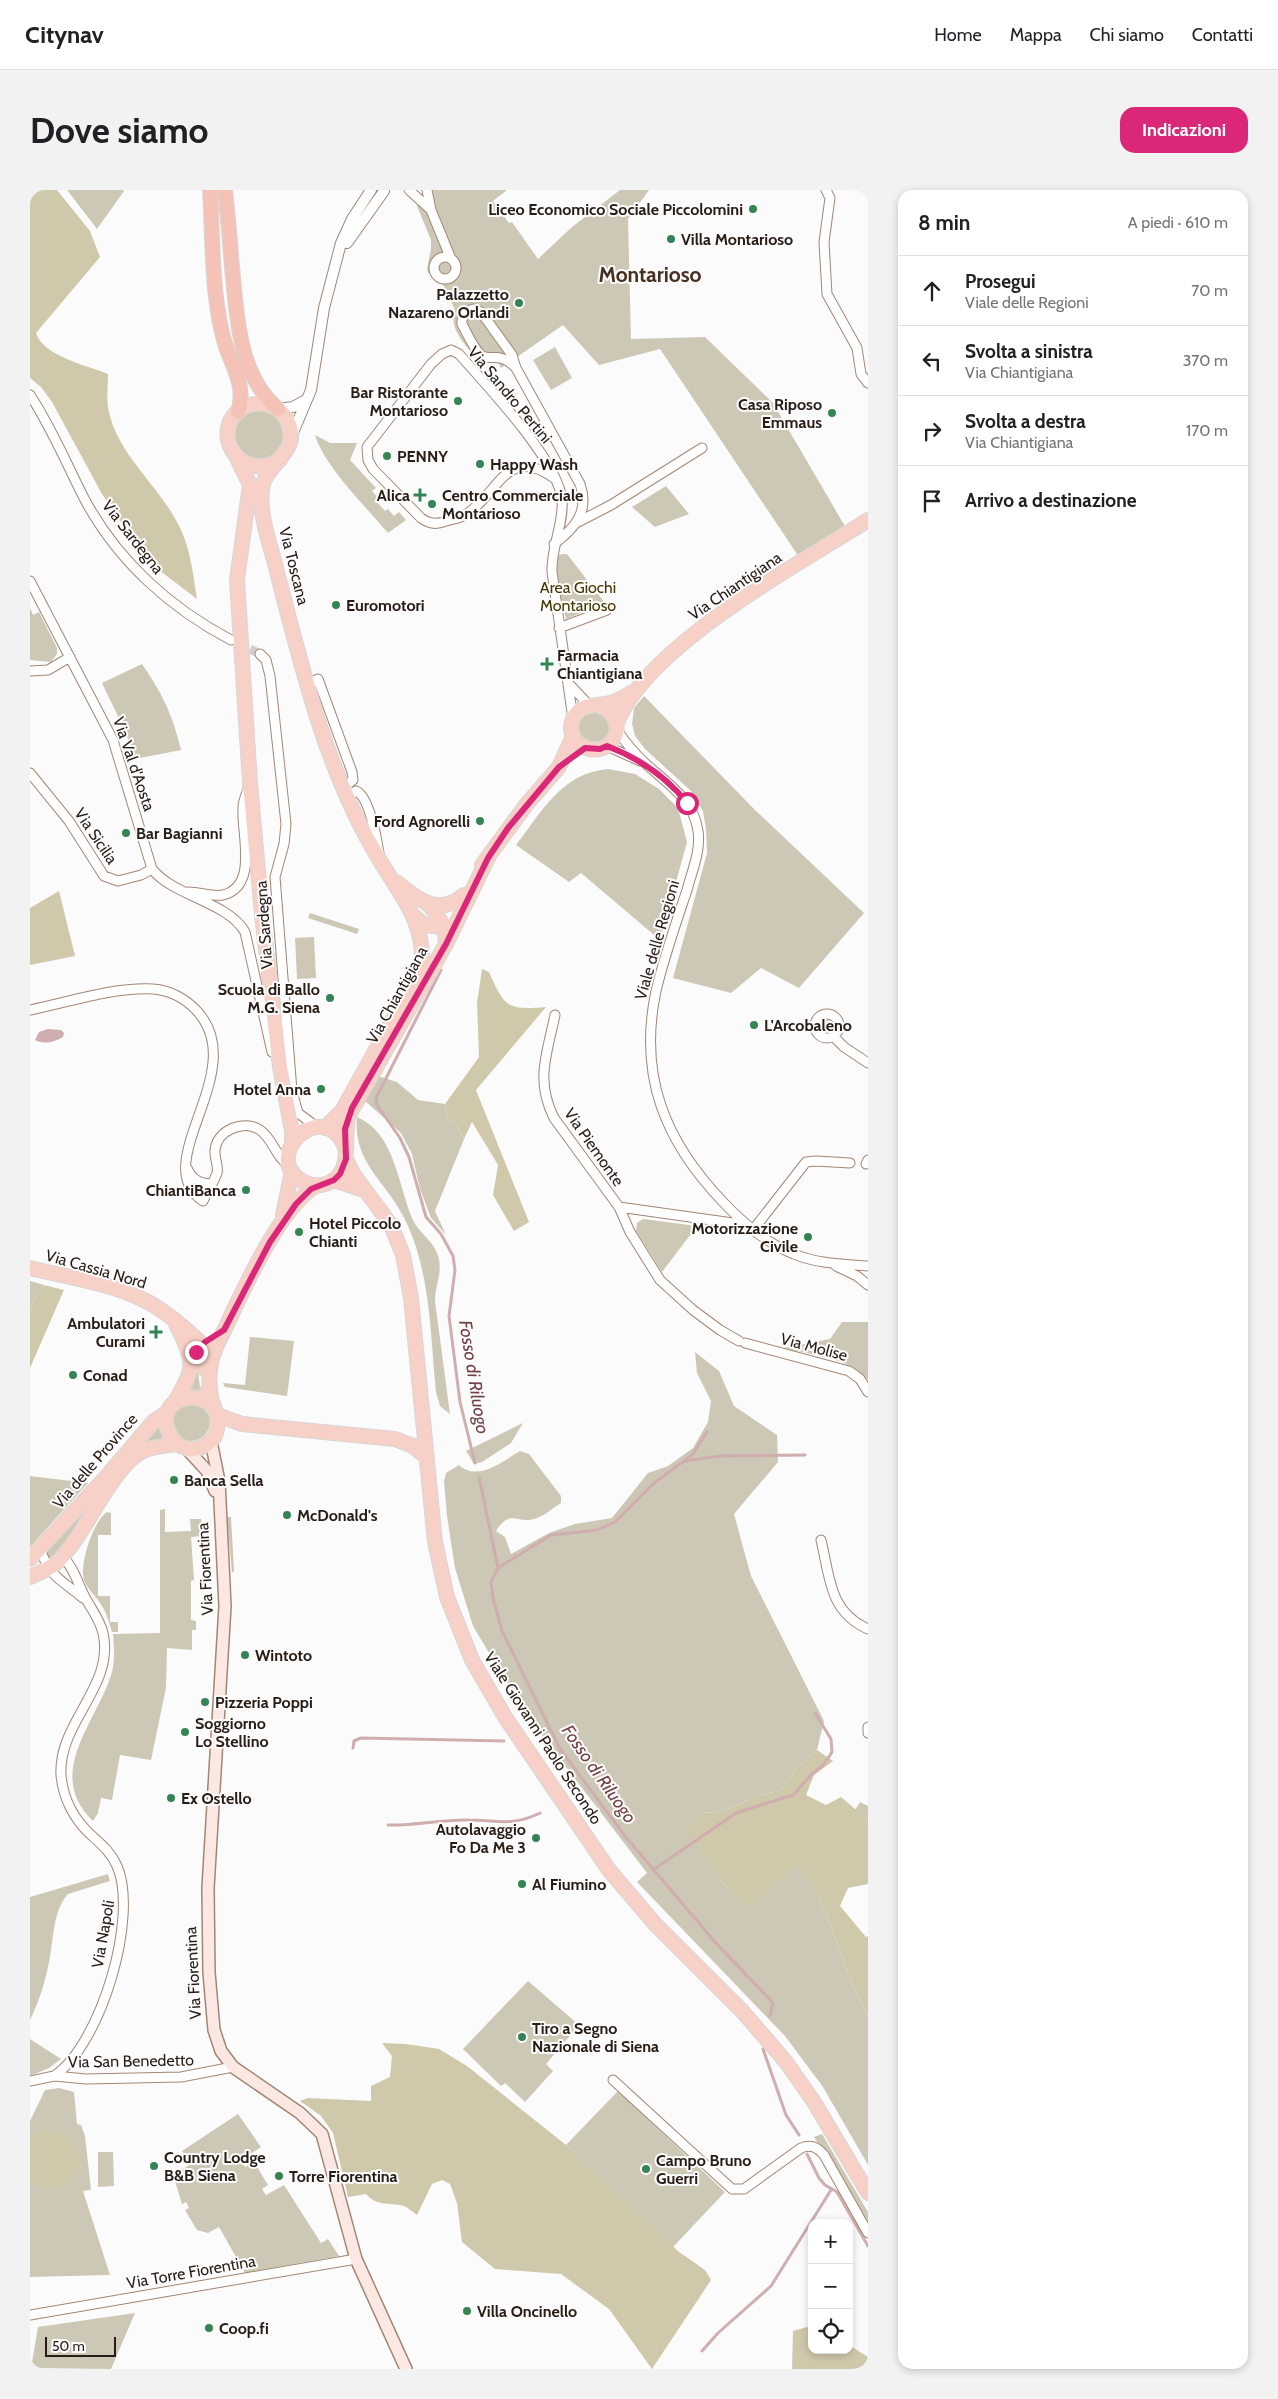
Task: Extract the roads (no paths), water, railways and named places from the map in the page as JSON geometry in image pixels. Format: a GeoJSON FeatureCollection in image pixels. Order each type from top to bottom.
{"type":"FeatureCollection","features":[{"type":"Feature","properties":{"kind":"highway"},"geometry":{"type":"LineString","coordinates":[[210,190],[218,309],[224,341],[241,386],[242,395],[238,412]]}},
{"type":"Feature","properties":{"kind":"highway"},"geometry":{"type":"LineString","coordinates":[[226,190],[240,336],[250,371],[257,386],[266,399],[278,409]]}},
{"type":"Feature","properties":{"kind":"main road"},"geometry":{"type":"LineString","coordinates":[[279,1227],[288,1199],[291,1168],[288,1156],[292,1131],[280,1067],[262,915],[250,783],[237,580],[250,485],[230,447],[228,428],[238,412],[245,407],[262,404],[278,409],[290,425],[292,435]]}},
{"type":"Feature","properties":{"kind":"main road","name":"Via Toscana"},"geometry":{"type":"LineString","coordinates":[[292,435],[286,453],[263,484],[262,508],[270,543],[308,684],[345,792],[380,860],[414,916],[423,945],[421,969]]}},
{"type":"Feature","properties":{"kind":"main road"},"geometry":{"type":"LineString","coordinates":[[235,455],[252,466],[272,465],[280,460]]}},
{"type":"Feature","properties":{"kind":"main road","name":"Via Chiantigiana"},"geometry":{"type":"LineString","coordinates":[[559,767],[573,736],[573,719],[577,713],[594,705],[614,702],[632,693],[678,648],[714,619],[868,520]]}},
{"type":"Feature","properties":{"kind":"main road","name":"Via Chiantigiana"},"geometry":{"type":"LineString","coordinates":[[607,746],[612,742],[632,693]]}},
{"type":"Feature","properties":{"kind":"main road"},"geometry":{"type":"LineString","coordinates":[[594,705],[611,712],[617,727]]}},
{"type":"Feature","properties":{"kind":"main road"},"geometry":{"type":"LineString","coordinates":[[573,736],[585,748],[600,749],[607,746]]}},
{"type":"Feature","properties":{"kind":"main road","name":"Via Chiantigiana"},"geometry":{"type":"LineString","coordinates":[[334,1180],[340,1174],[346,1154],[345,1129],[349,1115],[446,944],[449,928],[464,894],[517,817],[559,767],[585,748]]}},
{"type":"Feature","properties":{"kind":"main road","name":"Via Chiantigiana"},"geometry":{"type":"LineString","coordinates":[[291,1143],[300,1133],[321,1128],[342,1112],[421,969],[449,928],[488,858]]}},
{"type":"Feature","properties":{"kind":"main road","name":"Via Toscana"},"geometry":{"type":"LineString","coordinates":[[389,874],[413,896],[426,903],[449,928]]}},
{"type":"Feature","properties":{"kind":"main road"},"geometry":{"type":"LineString","coordinates":[[426,903],[443,906],[456,901],[464,894]]}},
{"type":"Feature","properties":{"kind":"main road"},"geometry":{"type":"LineString","coordinates":[[414,916],[424,925],[449,928]]}},
{"type":"Feature","properties":{"kind":"main road"},"geometry":{"type":"LineString","coordinates":[[321,1128],[338,1136],[346,1154]]}},
{"type":"Feature","properties":{"kind":"main road","name":"Viale Giovanni Paolo Secondo"},"geometry":{"type":"LineString","coordinates":[[346,1154],[352,1171],[390,1225],[403,1256],[411,1298],[434,1542],[445,1591],[464,1645],[488,1690],[623,1888],[660,1929],[743,2012],[791,2068],[868,2193]]}},
{"type":"Feature","properties":{"kind":"main road"},"geometry":{"type":"LineString","coordinates":[[291,1168],[303,1181],[317,1185]]}},
{"type":"Feature","properties":{"kind":"main road"},"geometry":{"type":"LineString","coordinates":[[170,1409],[188,1378],[191,1363],[202,1344],[224,1330],[279,1227],[300,1198],[317,1185],[334,1180],[366,1191]]}},
{"type":"Feature","properties":{"kind":"main road","name":"Via Cassia Nord"},"geometry":{"type":"LineString","coordinates":[[30,1268],[139,1298],[154,1306],[202,1344]]}},
{"type":"Feature","properties":{"kind":"main road"},"geometry":{"type":"LineString","coordinates":[[176,1323],[191,1363]]}},
{"type":"Feature","properties":{"kind":"main road","name":"Via Fiorentina"},"geometry":{"type":"LineString","coordinates":[[224,1330],[210,1362],[208,1378],[214,1407],[214,1437],[218,1476],[225,1623],[208,1872],[209,1972],[214,2030],[221,2052],[233,2067],[300,2113],[322,2134],[356,2259],[406,2369]]}},
{"type":"Feature","properties":{"kind":"main road","name":"Via Fiorentina"},"geometry":{"type":"LineString","coordinates":[[202,1344],[204,1350],[202,1377],[214,1407]]}},
{"type":"Feature","properties":{"kind":"main road"},"geometry":{"type":"LineString","coordinates":[[170,1409],[181,1400],[195,1397],[206,1401],[242,1424],[395,1439],[413,1446],[426,1456]]}},
{"type":"Feature","properties":{"kind":"main road","name":"Via Fiorentina"},"geometry":{"type":"LineString","coordinates":[[170,1409],[166,1421],[168,1432],[212,1479],[220,1510]]}},
{"type":"Feature","properties":{"kind":"main road","name":"Via delle Province"},"geometry":{"type":"LineString","coordinates":[[35,1554],[148,1427],[160,1415],[170,1409]]}},
{"type":"Feature","properties":{"kind":"main road"},"geometry":{"type":"LineString","coordinates":[[181,1446],[197,1448],[214,1437],[242,1424]]}},
{"type":"Feature","properties":{"kind":"main road"},"geometry":{"type":"LineString","coordinates":[[395,1439],[413,1433],[423,1427]]}},
{"type":"Feature","properties":{"kind":"main road","name":"Via delle Province"},"geometry":{"type":"LineString","coordinates":[[31,1577],[52,1573],[101,1499],[134,1458],[150,1448],[181,1446]]}},
{"type":"Feature","properties":{"kind":"street"},"geometry":{"type":"LineString","coordinates":[[292,435],[307,399],[314,372],[324,308],[335,266],[348,227],[371,190]]}},
{"type":"Feature","properties":{"kind":"street"},"geometry":{"type":"LineString","coordinates":[[335,266],[355,229],[385,190]]}},
{"type":"Feature","properties":{"kind":"street"},"geometry":{"type":"LineString","coordinates":[[409,190],[431,210]]}},
{"type":"Feature","properties":{"kind":"street"},"geometry":{"type":"LineString","coordinates":[[428,190],[431,210],[442,242],[455,265],[455,272],[450,278],[443,279],[437,276],[434,270],[435,263],[440,258],[442,242]]}},
{"type":"Feature","properties":{"kind":"street"},"geometry":{"type":"LineString","coordinates":[[826,190],[830,198],[824,242],[827,291],[857,348],[861,374],[868,383]]}},
{"type":"Feature","properties":{"kind":"street"},"geometry":{"type":"LineString","coordinates":[[440,258],[451,259]]}},
{"type":"Feature","properties":{"kind":"street"},"geometry":{"type":"LineString","coordinates":[[516,368],[505,358],[480,354],[462,324],[465,314],[472,309],[479,310],[513,358],[516,368],[580,484],[583,502],[578,522]]}},
{"type":"Feature","properties":{"kind":"street"},"geometry":{"type":"LineString","coordinates":[[494,357],[500,352],[503,344]]}},
{"type":"Feature","properties":{"kind":"street","name":"Via Sandro Pertini"},"geometry":{"type":"LineString","coordinates":[[554,478],[537,468],[519,467],[506,475],[466,515],[443,523],[430,523],[421,518],[373,469],[368,460],[367,447],[431,364],[444,352],[454,351],[524,430],[550,468],[561,493],[562,503],[554,544],[552,572],[573,719]]}},
{"type":"Feature","properties":{"kind":"street","name":"Via Sardegna"},"geometry":{"type":"LineString","coordinates":[[30,395],[91,510],[127,559],[149,583],[180,610],[231,640]]}},
{"type":"Feature","properties":{"kind":"street"},"geometry":{"type":"LineString","coordinates":[[278,409],[293,407],[307,399]]}},
{"type":"Feature","properties":{"kind":"street"},"geometry":{"type":"LineString","coordinates":[[554,544],[578,522],[605,509],[702,448]]}},
{"type":"Feature","properties":{"kind":"street","name":"Via Val d'Aosta"},"geometry":{"type":"LineString","coordinates":[[30,581],[115,745],[152,869]]}},
{"type":"Feature","properties":{"kind":"street"},"geometry":{"type":"LineString","coordinates":[[559,628],[607,610]]}},
{"type":"Feature","properties":{"kind":"street","name":"Via Sardegna"},"geometry":{"type":"LineString","coordinates":[[260,654],[266,660],[270,676],[286,824],[284,844],[276,872],[275,892],[292,1091],[298,1113],[305,1120],[321,1128]]}},
{"type":"Feature","properties":{"kind":"street"},"geometry":{"type":"LineString","coordinates":[[30,671],[48,670],[70,657]]}},
{"type":"Feature","properties":{"kind":"street"},"geometry":{"type":"LineString","coordinates":[[568,684],[594,705]]}},
{"type":"Feature","properties":{"kind":"street","name":"Viale delle Regioni"},"geometry":{"type":"LineString","coordinates":[[617,727],[645,763],[672,786],[687,803],[694,815],[698,837],[694,865],[658,984],[653,1011],[650,1040],[655,1087],[666,1122],[680,1150],[708,1186],[750,1228],[794,1254],[829,1264],[868,1266]]}},
{"type":"Feature","properties":{"kind":"street","name":"Viale delle Regioni"},"geometry":{"type":"LineString","coordinates":[[607,746],[645,763]]}},
{"type":"Feature","properties":{"kind":"street","name":"Via Sicilia"},"geometry":{"type":"LineString","coordinates":[[30,773],[82,842],[98,869],[110,880],[121,880],[152,869]]}},
{"type":"Feature","properties":{"kind":"street"},"geometry":{"type":"LineString","coordinates":[[188,892],[224,894],[232,890],[242,880],[245,861],[243,807],[250,783]]}},
{"type":"Feature","properties":{"kind":"street"},"geometry":{"type":"LineString","coordinates":[[152,869],[160,877],[232,917],[245,932],[273,1054],[280,1067]]}},
{"type":"Feature","properties":{"kind":"street"},"geometry":{"type":"LineString","coordinates":[[30,1010],[110,993],[150,989],[170,992],[194,1008],[203,1019],[213,1048],[214,1065],[212,1076],[192,1133],[186,1165],[187,1185],[203,1201],[217,1173],[216,1146],[221,1136],[228,1130],[241,1126],[252,1126],[266,1134],[282,1161],[291,1168]]}},
{"type":"Feature","properties":{"kind":"street","name":"Via Piemonte"},"geometry":{"type":"LineString","coordinates":[[555,1015],[542,1077],[548,1104],[559,1126],[619,1206],[630,1232],[660,1280],[700,1315],[742,1342]]}},
{"type":"Feature","properties":{"kind":"street"},"geometry":{"type":"LineString","coordinates":[[833,1036],[840,1044],[868,1063]]}},
{"type":"Feature","properties":{"kind":"street"},"geometry":{"type":"LineString","coordinates":[[272,1146],[291,1143]]}},
{"type":"Feature","properties":{"kind":"street"},"geometry":{"type":"LineString","coordinates":[[750,1228],[806,1162],[850,1163]]}},
{"type":"Feature","properties":{"kind":"street"},"geometry":{"type":"LineString","coordinates":[[186,1165],[192,1178],[198,1182],[210,1184]]}},
{"type":"Feature","properties":{"kind":"street","name":"Via Piemonte"},"geometry":{"type":"LineString","coordinates":[[619,1206],[750,1228]]}},
{"type":"Feature","properties":{"kind":"street"},"geometry":{"type":"LineString","coordinates":[[829,1264],[854,1274],[868,1285]]}},
{"type":"Feature","properties":{"kind":"street","name":"Via Molise"},"geometry":{"type":"LineString","coordinates":[[742,1342],[849,1371],[858,1377],[868,1392]]}},
{"type":"Feature","properties":{"kind":"street"},"geometry":{"type":"LineString","coordinates":[[821,1540],[839,1608],[852,1620],[868,1629]]}},
{"type":"Feature","properties":{"kind":"street"},"geometry":{"type":"LineString","coordinates":[[35,1554],[52,1573]]}},
{"type":"Feature","properties":{"kind":"street","name":"Via Napoli"},"geometry":{"type":"LineString","coordinates":[[54,2076],[72,2061],[97,2020],[113,1968],[124,1907],[123,1885],[116,1864],[106,1849],[77,1819],[68,1804],[62,1780],[61,1763],[65,1745],[98,1683],[103,1661],[103,1634],[99,1620],[87,1602],[73,1569],[63,1557]]}},
{"type":"Feature","properties":{"kind":"street","name":"Via Napoli"},"geometry":{"type":"LineString","coordinates":[[52,1573],[87,1602]]}},
{"type":"Feature","properties":{"kind":"street"},"geometry":{"type":"LineString","coordinates":[[868,1727],[868,1733]]}},
{"type":"Feature","properties":{"kind":"street","name":"Via San Benedetto"},"geometry":{"type":"LineString","coordinates":[[30,2081],[54,2076],[86,2079],[175,2077],[233,2067]]}},
{"type":"Feature","properties":{"kind":"street"},"geometry":{"type":"LineString","coordinates":[[613,2080],[732,2189],[744,2189],[801,2148],[809,2146],[818,2148],[868,2233]]}},
{"type":"Feature","properties":{"kind":"street","name":"Via Torre Fiorentina"},"geometry":{"type":"LineString","coordinates":[[30,2315],[356,2259]]}},
{"type":"Feature","properties":{"kind":"waterway","name":"Fosso di Riluogo"},"geometry":{"type":"LineString","coordinates":[[441,970],[376,1098],[377,1105],[400,1138],[409,1157],[426,1217],[441,1234],[453,1256],[455,1270],[449,1316],[460,1402],[475,1463]]}},
{"type":"Feature","properties":{"kind":"waterway"},"geometry":{"type":"LineString","coordinates":[[498,1568],[551,1535],[597,1530],[615,1522],[654,1483],[692,1455],[707,1432]]}},
{"type":"Feature","properties":{"kind":"waterway"},"geometry":{"type":"LineString","coordinates":[[686,1461],[720,1456],[805,1455]]}},
{"type":"Feature","properties":{"kind":"waterway","name":"Fosso di Riluogo"},"geometry":{"type":"LineString","coordinates":[[479,1477],[498,1568],[491,1582],[493,1598],[502,1631],[560,1749],[625,1836],[715,1942],[773,2003],[770,2016]]}},
{"type":"Feature","properties":{"kind":"waterway"},"geometry":{"type":"LineString","coordinates":[[653,1870],[736,1813],[793,1795],[824,1764],[832,1752],[831,1739],[815,1713]]}},
{"type":"Feature","properties":{"kind":"waterway"},"geometry":{"type":"LineString","coordinates":[[353,1748],[354,1741],[361,1738],[504,1741]]}},
{"type":"Feature","properties":{"kind":"waterway"},"geometry":{"type":"LineString","coordinates":[[388,1825],[459,1820],[504,1822],[521,1820],[540,1813]]}},
{"type":"Feature","properties":{"kind":"waterway","name":"Fosso di Riluogo"},"geometry":{"type":"LineString","coordinates":[[763,2049],[786,2115],[799,2135]]}},
{"type":"Feature","properties":{"kind":"waterway","name":"Fosso di Riluogo"},"geometry":{"type":"LineString","coordinates":[[807,2154],[819,2178],[825,2185],[837,2192],[868,2246]]}},
{"type":"Feature","properties":{"kind":"waterway"},"geometry":{"type":"LineString","coordinates":[[702,2351],[718,2333],[771,2286],[831,2190]]}},
{"type":"Feature","properties":{"kind":"tunnel"},"geometry":{"type":"LineString","coordinates":[[238,643],[260,654]]}},
{"type":"Feature","properties":{"kind":"place","name":"Liceo Economico Sociale Piccolomini"},"geometry":{"type":"Point","coordinates":[753,209]}},
{"type":"Feature","properties":{"kind":"place","name":"Villa Montarioso"},"geometry":{"type":"Point","coordinates":[671,239]}},
{"type":"Feature","properties":{"kind":"place","name":"Palazzetto Nazareno Orlandi"},"geometry":{"type":"Point","coordinates":[519,303]}},
{"type":"Feature","properties":{"kind":"place","name":"Bar Ristorante Montarioso"},"geometry":{"type":"Point","coordinates":[458,401]}},
{"type":"Feature","properties":{"kind":"place","name":"Casa Riposo Emmaus"},"geometry":{"type":"Point","coordinates":[832,413]}},
{"type":"Feature","properties":{"kind":"place","name":"PENNY"},"geometry":{"type":"Point","coordinates":[387,456]}},
{"type":"Feature","properties":{"kind":"place","name":"Happy Wash"},"geometry":{"type":"Point","coordinates":[480,464]}},
{"type":"Feature","properties":{"kind":"place","name":"Alica"},"geometry":{"type":"Point","coordinates":[420,495]}},
{"type":"Feature","properties":{"kind":"place","name":"Centro Commerciale Montarioso"},"geometry":{"type":"Point","coordinates":[432,504]}},
{"type":"Feature","properties":{"kind":"place","name":"Euromotori"},"geometry":{"type":"Point","coordinates":[336,605]}},
{"type":"Feature","properties":{"kind":"place","name":"Farmacia Chiantigiana"},"geometry":{"type":"Point","coordinates":[547,664]}},
{"type":"Feature","properties":{"kind":"place","name":"Ford Agnorelli"},"geometry":{"type":"Point","coordinates":[480,821]}},
{"type":"Feature","properties":{"kind":"place","name":"Bar Bagianni"},"geometry":{"type":"Point","coordinates":[126,833]}},
{"type":"Feature","properties":{"kind":"place","name":"Scuola di Ballo M.G. Siena"},"geometry":{"type":"Point","coordinates":[330,998]}},
{"type":"Feature","properties":{"kind":"place","name":"L'Arcobaleno"},"geometry":{"type":"Point","coordinates":[754,1025]}},
{"type":"Feature","properties":{"kind":"place","name":"Hotel Anna"},"geometry":{"type":"Point","coordinates":[321,1089]}},
{"type":"Feature","properties":{"kind":"place","name":"ChiantiBanca"},"geometry":{"type":"Point","coordinates":[246,1190]}},
{"type":"Feature","properties":{"kind":"place","name":"Hotel Piccolo Chianti"},"geometry":{"type":"Point","coordinates":[299,1232]}},
{"type":"Feature","properties":{"kind":"place","name":"Motorizzazione Civile"},"geometry":{"type":"Point","coordinates":[808,1237]}},
{"type":"Feature","properties":{"kind":"place","name":"Ambulatori Curami"},"geometry":{"type":"Point","coordinates":[156,1332]}},
{"type":"Feature","properties":{"kind":"place","name":"Conad"},"geometry":{"type":"Point","coordinates":[73,1375]}},
{"type":"Feature","properties":{"kind":"place","name":"Banca Sella"},"geometry":{"type":"Point","coordinates":[174,1480]}},
{"type":"Feature","properties":{"kind":"place","name":"McDonald's"},"geometry":{"type":"Point","coordinates":[287,1515]}},
{"type":"Feature","properties":{"kind":"place","name":"Wintoto"},"geometry":{"type":"Point","coordinates":[245,1655]}},
{"type":"Feature","properties":{"kind":"place","name":"Pizzeria Poppi"},"geometry":{"type":"Point","coordinates":[205,1702]}},
{"type":"Feature","properties":{"kind":"place","name":"Soggiorno Lo Stellino"},"geometry":{"type":"Point","coordinates":[185,1732]}},
{"type":"Feature","properties":{"kind":"place","name":"Ex Ostello"},"geometry":{"type":"Point","coordinates":[171,1798]}},
{"type":"Feature","properties":{"kind":"place","name":"Autolavaggio Fo Da Me 3"},"geometry":{"type":"Point","coordinates":[536,1838]}},
{"type":"Feature","properties":{"kind":"place","name":"Al Fiumino"},"geometry":{"type":"Point","coordinates":[522,1884]}},
{"type":"Feature","properties":{"kind":"place","name":"Tiro a Segno Nazionale di Siena"},"geometry":{"type":"Point","coordinates":[522,2037]}},
{"type":"Feature","properties":{"kind":"place","name":"Country Lodge B&B Siena"},"geometry":{"type":"Point","coordinates":[154,2166]}},
{"type":"Feature","properties":{"kind":"place","name":"Campo Bruno Guerri"},"geometry":{"type":"Point","coordinates":[646,2169]}},
{"type":"Feature","properties":{"kind":"place","name":"Torre Fiorentina"},"geometry":{"type":"Point","coordinates":[279,2176]}},
{"type":"Feature","properties":{"kind":"place","name":"Villa Oncinello"},"geometry":{"type":"Point","coordinates":[467,2311]}},
{"type":"Feature","properties":{"kind":"place","name":"Coop.fi"},"geometry":{"type":"Point","coordinates":[209,2328]}},
{"type":"Feature","properties":{"kind":"district","name":"Montarioso"},"geometry":{"type":"Point","coordinates":[650,274]}},
{"type":"Feature","properties":{"kind":"park label","name":"Area Giochi Montarioso"},"geometry":{"type":"Point","coordinates":[578,596]}}]}
